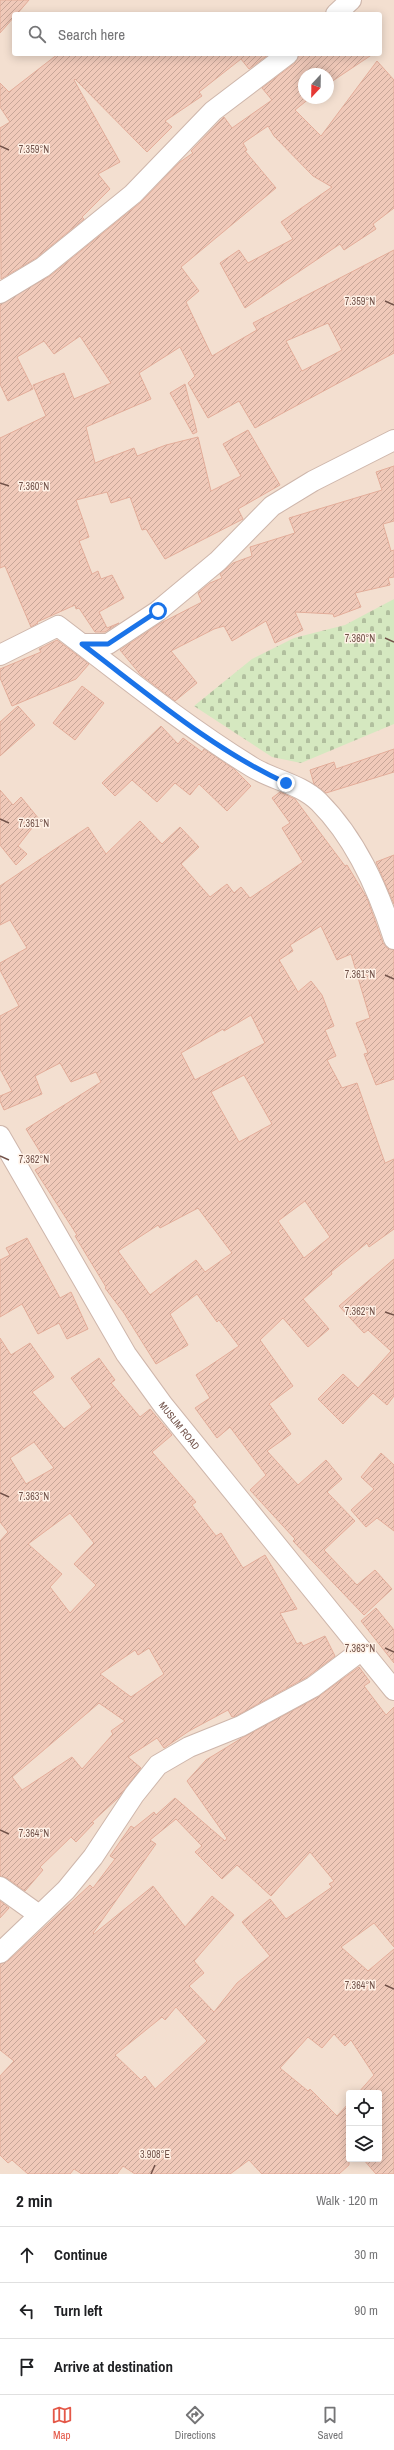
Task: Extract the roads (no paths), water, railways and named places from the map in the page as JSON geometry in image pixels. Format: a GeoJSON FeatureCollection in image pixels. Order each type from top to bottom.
{"type":"FeatureCollection","features":[{"type":"Feature","properties":{"kind":"street"},"geometry":{"type":"LineString","coordinates":[[338,12],[351,0]]}},
{"type":"Feature","properties":{"kind":"street"},"geometry":{"type":"LineString","coordinates":[[0,293],[43,267],[133,194],[213,111],[285,56]]}},
{"type":"Feature","properties":{"kind":"street"},"geometry":{"type":"LineString","coordinates":[[82,644],[108,644],[152,615],[218,562],[272,506],[313,481],[394,440]]}},
{"type":"Feature","properties":{"kind":"street"},"geometry":{"type":"LineString","coordinates":[[0,656],[58,626],[207,737],[253,768],[304,791],[318,801],[354,846],[387,916],[394,938]]}},
{"type":"Feature","properties":{"kind":"street","name":"MUSLIM ROAD"},"geometry":{"type":"LineString","coordinates":[[0,1136],[126,1354],[163,1405],[394,1690]]}},
{"type":"Feature","properties":{"kind":"street"},"geometry":{"type":"LineString","coordinates":[[0,1953],[66,1890],[93,1857],[134,1795],[158,1765],[189,1747],[241,1726],[306,1690],[362,1650]]}},
{"type":"Feature","properties":{"kind":"street"},"geometry":{"type":"LineString","coordinates":[[0,1888],[40,1915]]}}]}
